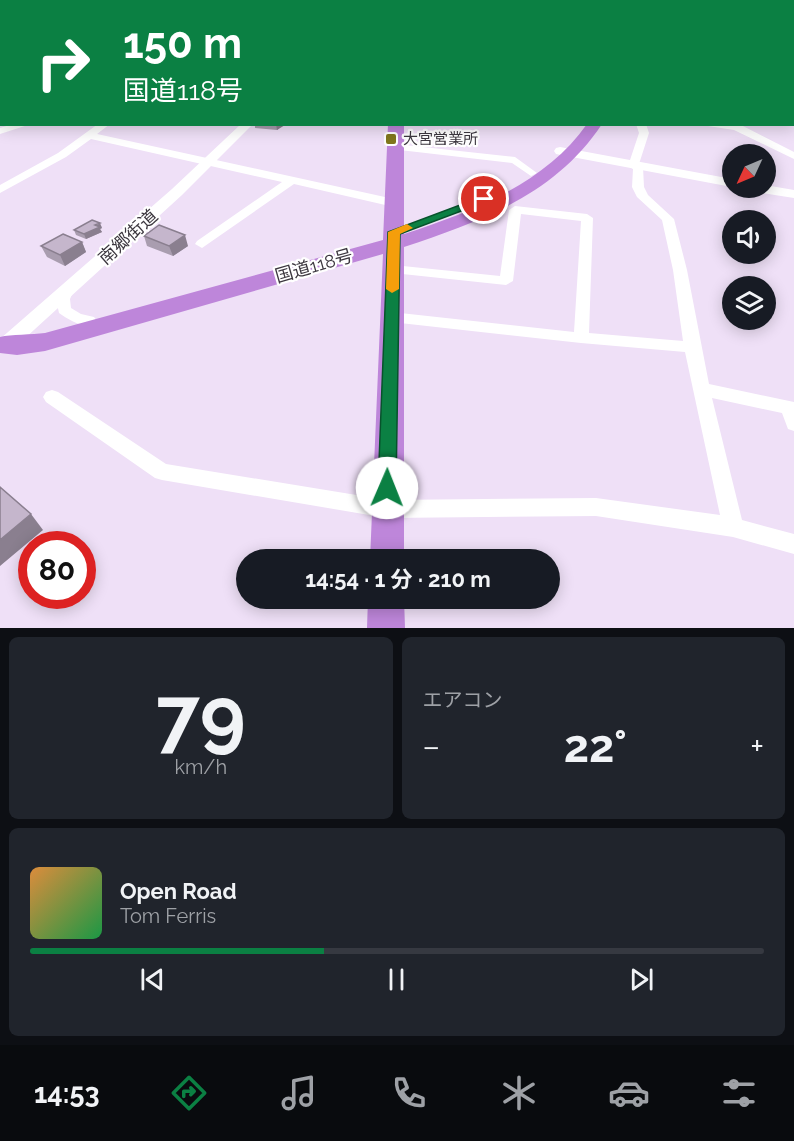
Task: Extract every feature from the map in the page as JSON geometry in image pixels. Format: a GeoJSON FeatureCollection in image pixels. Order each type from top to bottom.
{"type":"FeatureCollection","features":[{"type":"Feature","properties":{"kind":"highway"},"geometry":{"type":"LineString","coordinates":[[387,549],[396,126]]}},
{"type":"Feature","properties":{"kind":"highway","name":"国道118号"},"geometry":{"type":"LineString","coordinates":[[2,347],[89,321],[393,248],[567,152],[581,126]]}},
{"type":"Feature","properties":{"kind":"highway","name":"国道118号"},"geometry":{"type":"LineString","coordinates":[[2,347],[45,342],[393,248],[495,205],[542,178],[593,126]]}},
{"type":"Feature","properties":{"kind":"highway"},"geometry":{"type":"LineString","coordinates":[[386,628],[387,609]]}},
{"type":"Feature","properties":{"kind":"street"},"geometry":{"type":"LineString","coordinates":[[0,131],[19,126]]}},
{"type":"Feature","properties":{"kind":"street"},"geometry":{"type":"LineString","coordinates":[[0,190],[40,169],[103,126]]}},
{"type":"Feature","properties":{"kind":"street","name":"南郷街道"},"geometry":{"type":"LineString","coordinates":[[2,347],[209,162],[246,126]]}},
{"type":"Feature","properties":{"kind":"street"},"geometry":{"type":"LineString","coordinates":[[642,126],[644,133],[636,166],[638,187],[643,197],[668,219],[680,270],[692,347],[733,527]]}},
{"type":"Feature","properties":{"kind":"street"},"geometry":{"type":"LineString","coordinates":[[731,126],[794,156]]}},
{"type":"Feature","properties":{"kind":"street"},"geometry":{"type":"LineString","coordinates":[[91,136],[394,203]]}},
{"type":"Feature","properties":{"kind":"street"},"geometry":{"type":"LineString","coordinates":[[395,147],[515,160],[531,173]]}},
{"type":"Feature","properties":{"kind":"street"},"geometry":{"type":"LineString","coordinates":[[567,152],[722,181]]}},
{"type":"Feature","properties":{"kind":"street"},"geometry":{"type":"LineString","coordinates":[[202,244],[292,180]]}},
{"type":"Feature","properties":{"kind":"street"},"geometry":{"type":"LineString","coordinates":[[776,191],[794,194]]}},
{"type":"Feature","properties":{"kind":"street"},"geometry":{"type":"LineString","coordinates":[[393,248],[506,281],[515,210],[587,218],[581,338]]}},
{"type":"Feature","properties":{"kind":"street"},"geometry":{"type":"LineString","coordinates":[[67,290],[63,299],[64,310],[76,318],[89,321]]}},
{"type":"Feature","properties":{"kind":"street"},"geometry":{"type":"LineString","coordinates":[[391,317],[581,338],[692,347]]}},
{"type":"Feature","properties":{"kind":"street"},"geometry":{"type":"LineString","coordinates":[[702,389],[790,408],[794,424]]}},
{"type":"Feature","properties":{"kind":"street"},"geometry":{"type":"LineString","coordinates":[[52,397],[162,472],[387,509],[596,507],[733,527],[794,544]]}},
{"type":"Feature","properties":{"kind":"building"},"geometry":{"type":"Polygon","coordinates":[[[92,220],[100,223],[95,225],[100,227],[84,234],[74,230],[92,220]]]}},
{"type":"Feature","properties":{"kind":"building"},"geometry":{"type":"Polygon","coordinates":[[[159,225],[185,235],[169,246],[144,236],[159,225]]]}},
{"type":"Feature","properties":{"kind":"building"},"geometry":{"type":"Polygon","coordinates":[[[63,234],[82,242],[60,255],[41,246],[63,234]]]}},
{"type":"Feature","properties":{"kind":"building"},"geometry":{"type":"Polygon","coordinates":[[[0,487],[31,514],[0,540],[0,487]]]}},
{"type":"Feature","properties":{"kind":"slow traffic"},"geometry":{"type":"LineString","coordinates":[[392,289],[394,232],[407,228]]}},
{"type":"Feature","properties":{"kind":"place","name":"大宮営業所"},"geometry":{"type":"Point","coordinates":[391,139]}},
{"type":"Feature","properties":{"kind":"route"},"geometry":{"type":"LineString","coordinates":[[387,488],[394,232],[484,199]]}}]}
